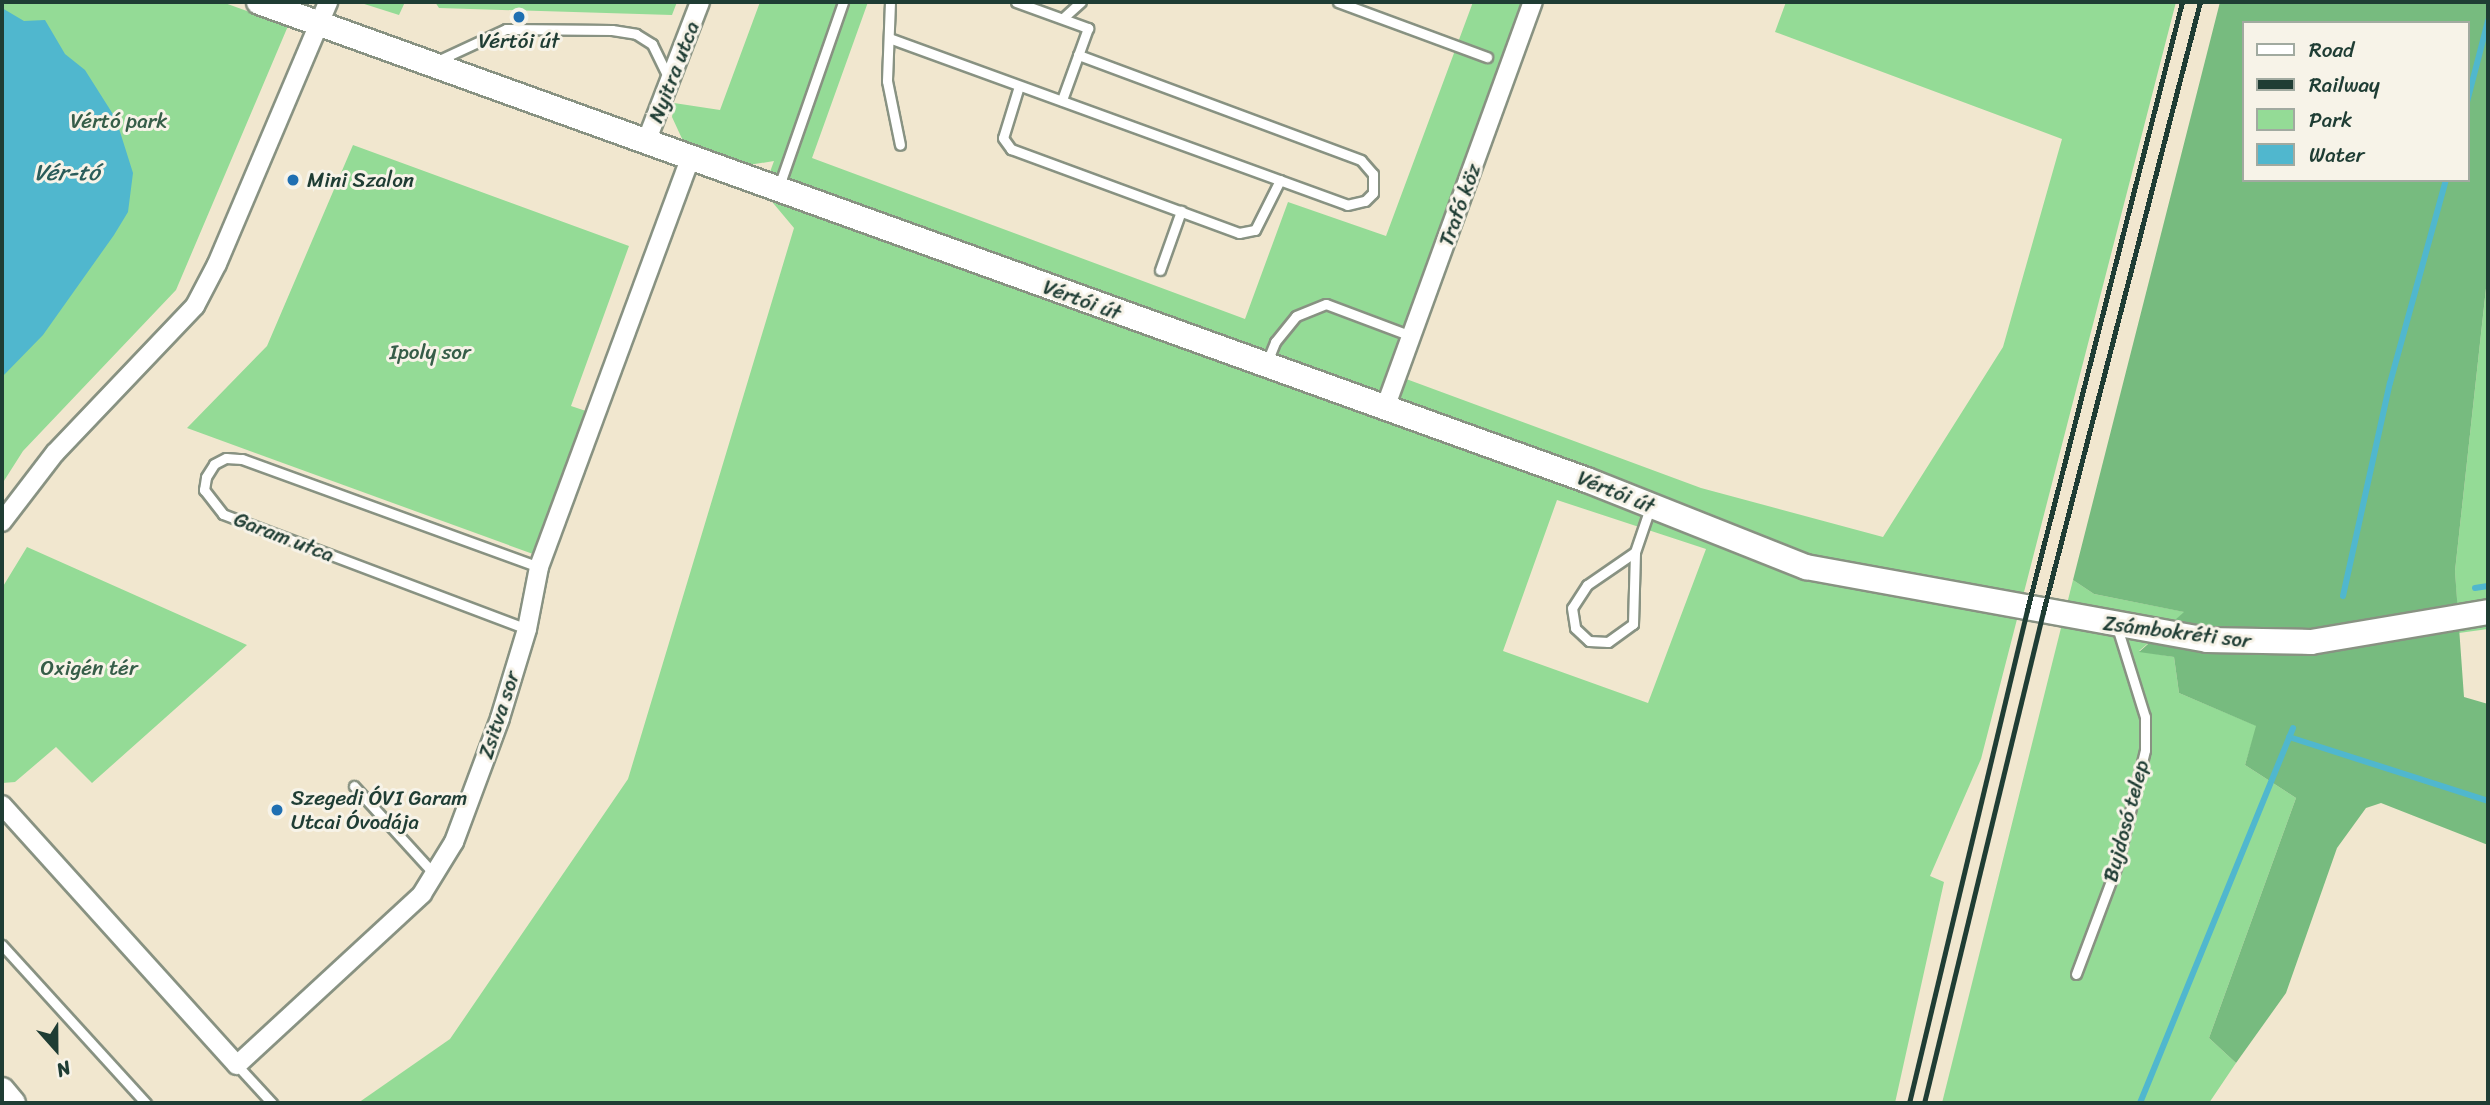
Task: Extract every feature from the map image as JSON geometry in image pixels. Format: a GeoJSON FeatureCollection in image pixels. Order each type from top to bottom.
{"type":"FeatureCollection","features":[{"type":"Feature","properties":{"kind":"street","name":"Vértói út"},"geometry":{"type":"LineString","coordinates":[[259,2],[323,13],[432,63],[690,159],[1385,408],[1651,506],[1806,567],[1908,589]]}},
{"type":"Feature","properties":{"kind":"street","name":"Nyitra utca"},"geometry":{"type":"LineString","coordinates":[[646,142],[668,78],[700,2]]}},
{"type":"Feature","properties":{"kind":"street","name":"Trafó köz"},"geometry":{"type":"LineString","coordinates":[[1385,408],[1533,2]]}},
{"type":"Feature","properties":{"kind":"street"},"geometry":{"type":"LineString","coordinates":[[2,522],[55,453],[195,306],[323,13]]}},
{"type":"Feature","properties":{"kind":"street","name":"Zsitva sor"},"geometry":{"type":"LineString","coordinates":[[237,1065],[436,876],[454,842],[500,718],[527,629],[539,567],[690,159]]}},
{"type":"Feature","properties":{"kind":"street","name":"Zsámbokréti sor"},"geometry":{"type":"LineString","coordinates":[[1908,589],[2207,640],[2275,644],[2355,637],[2488,612]]}},
{"type":"Feature","properties":{"kind":"street"},"geometry":{"type":"LineString","coordinates":[[2,805],[237,1065]]}},
{"type":"Feature","properties":{"kind":"street"},"geometry":{"type":"LineString","coordinates":[[2,1090],[13,1103]]}},
{"type":"Feature","properties":{"kind":"lane"},"geometry":{"type":"LineString","coordinates":[[778,190],[843,2]]}},
{"type":"Feature","properties":{"kind":"lane"},"geometry":{"type":"LineString","coordinates":[[890,2],[887,81],[900,145]]}},
{"type":"Feature","properties":{"kind":"lane"},"geometry":{"type":"LineString","coordinates":[[1016,2],[1088,28],[1062,100]]}},
{"type":"Feature","properties":{"kind":"lane"},"geometry":{"type":"LineString","coordinates":[[1063,18],[1081,2]]}},
{"type":"Feature","properties":{"kind":"lane"},"geometry":{"type":"LineString","coordinates":[[1338,2],[1487,57]]}},
{"type":"Feature","properties":{"kind":"lane"},"geometry":{"type":"LineString","coordinates":[[432,63],[506,29],[612,30],[636,34],[652,44],[665,65],[668,78]]}},
{"type":"Feature","properties":{"kind":"lane"},"geometry":{"type":"LineString","coordinates":[[888,38],[1356,205],[1365,201],[1376,182],[1361,160],[1078,55]]}},
{"type":"Feature","properties":{"kind":"lane"},"geometry":{"type":"LineString","coordinates":[[1019,86],[1004,125],[1005,145],[1239,233],[1255,230],[1280,180]]}},
{"type":"Feature","properties":{"kind":"lane"},"geometry":{"type":"LineString","coordinates":[[1160,270],[1181,211]]}},
{"type":"Feature","properties":{"kind":"lane"},"geometry":{"type":"LineString","coordinates":[[1266,366],[1275,342],[1296,316],[1326,304],[1413,337]]}},
{"type":"Feature","properties":{"kind":"lane","name":"Garam utca"},"geometry":{"type":"LineString","coordinates":[[527,629],[223,514],[204,490],[206,477],[214,464],[226,458],[242,459],[539,567]]}},
{"type":"Feature","properties":{"kind":"lane"},"geometry":{"type":"LineString","coordinates":[[1635,552],[1587,585],[1577,598],[1572,620],[1589,641],[1608,642],[1633,624],[1635,552],[1651,506]]}},
{"type":"Feature","properties":{"kind":"lane","name":"Bujdosó telep"},"geometry":{"type":"LineString","coordinates":[[2076,974],[2117,865],[2145,750],[2144,717],[2117,625]]}},
{"type":"Feature","properties":{"kind":"lane"},"geometry":{"type":"LineString","coordinates":[[354,786],[436,876]]}},
{"type":"Feature","properties":{"kind":"lane"},"geometry":{"type":"LineString","coordinates":[[2,945],[146,1103]]}},
{"type":"Feature","properties":{"kind":"lane"},"geometry":{"type":"LineString","coordinates":[[237,1065],[272,1103]]}},
{"type":"Feature","properties":{"kind":"green space","name":"Vértó park"},"geometry":{"type":"Polygon","coordinates":[[[2,2],[222,2],[288,26],[176,290],[23,451],[2,484],[2,2]]]}},
{"type":"Feature","properties":{"kind":"green space"},"geometry":{"type":"Polygon","coordinates":[[[358,2],[405,2],[399,15],[358,2]]]}},
{"type":"Feature","properties":{"kind":"green space"},"geometry":{"type":"Polygon","coordinates":[[[435,2],[677,2],[672,15],[439,8],[435,2]]]}},
{"type":"Feature","properties":{"kind":"green space"},"geometry":{"type":"Polygon","coordinates":[[[760,2],[868,2],[812,158],[1245,319],[1288,202],[1386,236],[1473,2],[1521,2],[1390,373],[1701,488],[1883,537],[2003,347],[2062,139],[1775,32],[1786,2],[2176,2],[1981,759],[1930,876],[1944,882],[1895,1103],[358,1103],[450,1039],[628,779],[794,228],[763,191],[774,161],[742,166],[684,143],[672,117],[674,103],[720,110],[760,2]],[[1557,500],[1503,651],[1648,703],[1706,549],[1557,500]]]}},
{"type":"Feature","properties":{"kind":"green space"},"geometry":{"type":"Polygon","coordinates":[[[2220,2],[2488,2],[2488,270],[2455,571],[2464,697],[2488,704],[2488,845],[2381,803],[2366,808],[2337,848],[2286,993],[2236,1063],[2209,1038],[2296,798],[2245,765],[2256,726],[2179,693],[2174,657],[2139,652],[2184,612],[2094,594],[2073,580],[2220,2]]]}},
{"type":"Feature","properties":{"kind":"green space","name":"Ipoly sor"},"geometry":{"type":"Polygon","coordinates":[[[353,145],[629,246],[571,406],[586,411],[533,554],[187,428],[267,346],[353,145]]]}},
{"type":"Feature","properties":{"kind":"green space"},"geometry":{"type":"Polygon","coordinates":[[[2488,270],[2488,629],[2459,633],[2455,571],[2488,270]]]}},
{"type":"Feature","properties":{"kind":"green space","name":"Oxigén tér"},"geometry":{"type":"Polygon","coordinates":[[[27,547],[247,645],[92,783],[56,747],[15,782],[2,783],[2,588],[27,547]]]}},
{"type":"Feature","properties":{"kind":"green space"},"geometry":{"type":"Polygon","coordinates":[[[2073,580],[2094,594],[2185,612],[2139,651],[2174,657],[2179,693],[2257,726],[2245,765],[2296,798],[2209,1038],[2236,1063],[2209,1103],[1942,1103],[2073,580]]]}},
{"type":"Feature","properties":{"kind":"water","name":"Vér-tó"},"geometry":{"type":"Polygon","coordinates":[[[2,8],[24,21],[45,20],[65,54],[85,70],[116,119],[133,173],[128,212],[114,235],[43,335],[2,377],[2,8]]]}},
{"type":"Feature","properties":{"kind":"waterway"},"geometry":{"type":"LineString","coordinates":[[2469,94],[2488,21]]}},
{"type":"Feature","properties":{"kind":"waterway"},"geometry":{"type":"LineString","coordinates":[[2343,596],[2390,383],[2445,182]]}},
{"type":"Feature","properties":{"kind":"waterway"},"geometry":{"type":"LineString","coordinates":[[2475,588],[2488,586]]}},
{"type":"Feature","properties":{"kind":"waterway"},"geometry":{"type":"LineString","coordinates":[[2140,1103],[2293,728]]}},
{"type":"Feature","properties":{"kind":"waterway"},"geometry":{"type":"LineString","coordinates":[[2289,737],[2488,801]]}},
{"type":"Feature","properties":{"kind":"railway"},"geometry":{"type":"LineString","coordinates":[[1909,1103],[2027,610],[2182,2]]}},
{"type":"Feature","properties":{"kind":"railway"},"geometry":{"type":"LineString","coordinates":[[1924,1103],[2043,612],[2200,2]]}},
{"type":"Feature","properties":{"kind":"place","name":"Vértói út"},"geometry":{"type":"Point","coordinates":[519,17]}},
{"type":"Feature","properties":{"kind":"place","name":"Mini Szalon"},"geometry":{"type":"Point","coordinates":[293,180]}},
{"type":"Feature","properties":{"kind":"place","name":"Szegedi ÓVI Garam Utcai Óvodája"},"geometry":{"type":"Point","coordinates":[277,810]}}]}
